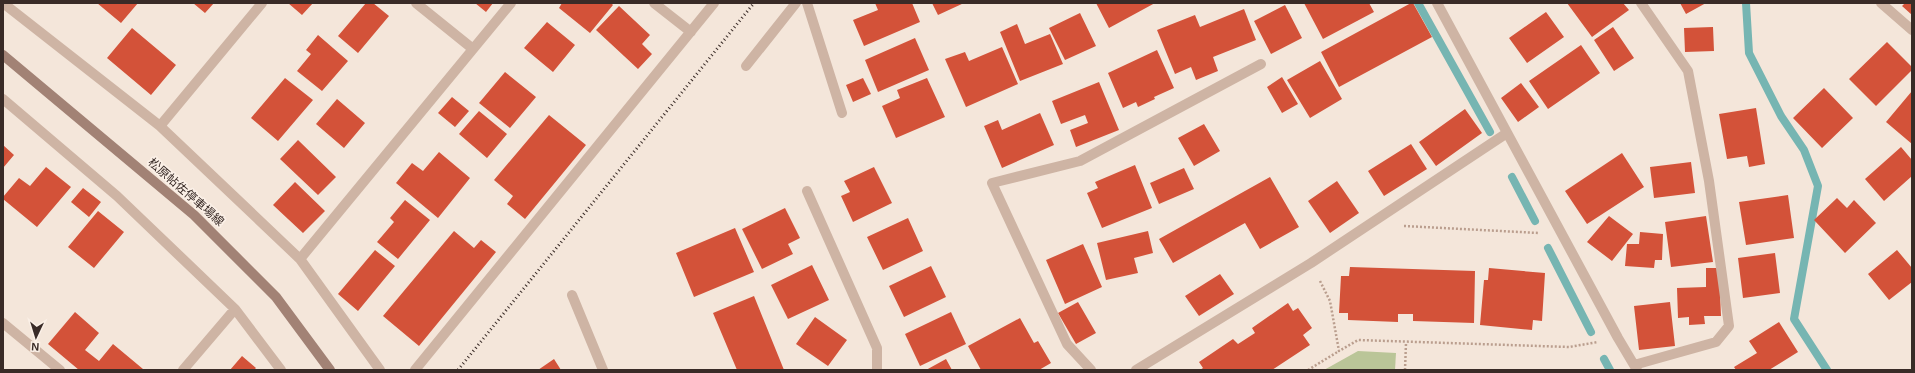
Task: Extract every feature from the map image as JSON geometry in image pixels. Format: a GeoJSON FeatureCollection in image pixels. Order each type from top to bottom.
{"type":"FeatureCollection","features":[{"type":"Feature","properties":{"kind":"main road","name":"松原帖佐停車場線"},"geometry":{"type":"LineString","coordinates":[[3,54],[194,215],[276,297],[330,370]]}},
{"type":"Feature","properties":{"kind":"street"},"geometry":{"type":"LineString","coordinates":[[3,3],[160,126],[300,260],[380,370]]}},
{"type":"Feature","properties":{"kind":"street"},"geometry":{"type":"LineString","coordinates":[[160,126],[262,3]]}},
{"type":"Feature","properties":{"kind":"street"},"geometry":{"type":"LineString","coordinates":[[416,3],[473,50]]}},
{"type":"Feature","properties":{"kind":"street"},"geometry":{"type":"LineString","coordinates":[[300,260],[511,3]]}},
{"type":"Feature","properties":{"kind":"street"},"geometry":{"type":"LineString","coordinates":[[654,3],[691,32]]}},
{"type":"Feature","properties":{"kind":"street"},"geometry":{"type":"LineString","coordinates":[[415,370],[714,3]]}},
{"type":"Feature","properties":{"kind":"street"},"geometry":{"type":"LineString","coordinates":[[746,66],[796,3]]}},
{"type":"Feature","properties":{"kind":"street"},"geometry":{"type":"LineString","coordinates":[[807,3],[842,113]]}},
{"type":"Feature","properties":{"kind":"street"},"geometry":{"type":"LineString","coordinates":[[1437,3],[1618,338],[1636,367],[1716,342],[1729,326],[1709,181],[1688,71],[1641,3]]}},
{"type":"Feature","properties":{"kind":"street"},"geometry":{"type":"LineString","coordinates":[[1881,3],[1912,30]]}},
{"type":"Feature","properties":{"kind":"street"},"geometry":{"type":"LineString","coordinates":[[1090,370],[1067,344],[992,184],[1080,162],[1261,64]]}},
{"type":"Feature","properties":{"kind":"street"},"geometry":{"type":"LineString","coordinates":[[3,99],[117,196],[235,309],[281,370]]}},
{"type":"Feature","properties":{"kind":"street"},"geometry":{"type":"LineString","coordinates":[[1136,370],[1310,263],[1507,133]]}},
{"type":"Feature","properties":{"kind":"street"},"geometry":{"type":"LineString","coordinates":[[807,191],[877,348],[877,370]]}},
{"type":"Feature","properties":{"kind":"street"},"geometry":{"type":"LineString","coordinates":[[572,295],[603,370]]}},
{"type":"Feature","properties":{"kind":"street"},"geometry":{"type":"LineString","coordinates":[[183,370],[235,309]]}},
{"type":"Feature","properties":{"kind":"street"},"geometry":{"type":"LineString","coordinates":[[3,323],[60,370]]}},
{"type":"Feature","properties":{"kind":"path"},"geometry":{"type":"LineString","coordinates":[[1370,224],[1563,234]]}},
{"type":"Feature","properties":{"kind":"path"},"geometry":{"type":"LineString","coordinates":[[1310,263],[1330,301],[1339,351]]}},
{"type":"Feature","properties":{"kind":"path"},"geometry":{"type":"LineString","coordinates":[[1308,370],[1358,340],[1406,343],[1569,347],[1618,338]]}},
{"type":"Feature","properties":{"kind":"path"},"geometry":{"type":"LineString","coordinates":[[1405,370],[1406,343]]}},
{"type":"Feature","properties":{"kind":"green space"},"geometry":{"type":"Polygon","coordinates":[[[1358,351],[1396,353],[1395,370],[1324,370],[1358,351]]]}},
{"type":"Feature","properties":{"kind":"building"},"geometry":{"type":"Polygon","coordinates":[[[97,3],[138,3],[121,23],[97,3]]]}},
{"type":"Feature","properties":{"kind":"building"},"geometry":{"type":"Polygon","coordinates":[[[193,3],[214,3],[205,13],[193,3]]]}},
{"type":"Feature","properties":{"kind":"building"},"geometry":{"type":"Polygon","coordinates":[[[288,3],[313,3],[302,15],[288,3]]]}},
{"type":"Feature","properties":{"kind":"building"},"geometry":{"type":"Polygon","coordinates":[[[366,3],[373,3],[389,16],[358,53],[338,36],[366,3]]]}},
{"type":"Feature","properties":{"kind":"building"},"geometry":{"type":"Polygon","coordinates":[[[475,3],[493,3],[486,12],[475,3]]]}},
{"type":"Feature","properties":{"kind":"building"},"geometry":{"type":"Polygon","coordinates":[[[562,3],[611,3],[613,5],[590,33],[559,8],[562,3]]]}},
{"type":"Feature","properties":{"kind":"building"},"geometry":{"type":"Polygon","coordinates":[[[875,3],[912,3],[920,22],[864,46],[853,20],[878,10],[875,3]]]}},
{"type":"Feature","properties":{"kind":"building"},"geometry":{"type":"Polygon","coordinates":[[[932,3],[964,3],[938,15],[932,3]]]}},
{"type":"Feature","properties":{"kind":"building"},"geometry":{"type":"Polygon","coordinates":[[[1096,3],[1155,3],[1109,28],[1096,3]]]}},
{"type":"Feature","properties":{"kind":"building"},"geometry":{"type":"Polygon","coordinates":[[[1304,3],[1369,3],[1374,12],[1323,39],[1304,3]]]}},
{"type":"Feature","properties":{"kind":"building"},"geometry":{"type":"Polygon","coordinates":[[[1413,3],[1432,37],[1339,87],[1321,52],[1413,3]]]}},
{"type":"Feature","properties":{"kind":"building"},"geometry":{"type":"Polygon","coordinates":[[[1567,3],[1623,3],[1629,10],[1592,37],[1567,3]]]}},
{"type":"Feature","properties":{"kind":"building"},"geometry":{"type":"Polygon","coordinates":[[[1680,3],[1706,3],[1686,14],[1680,3]]]}},
{"type":"Feature","properties":{"kind":"building"},"geometry":{"type":"Polygon","coordinates":[[[1905,3],[1912,3],[1912,15],[1902,6],[1905,3]]]}},
{"type":"Feature","properties":{"kind":"building"},"geometry":{"type":"Polygon","coordinates":[[[1285,5],[1302,38],[1271,54],[1254,21],[1285,5]]]}},
{"type":"Feature","properties":{"kind":"building"},"geometry":{"type":"Polygon","coordinates":[[[619,6],[650,35],[642,44],[652,54],[638,69],[596,30],[619,6]]]}},
{"type":"Feature","properties":{"kind":"building"},"geometry":{"type":"Polygon","coordinates":[[[1244,9],[1256,40],[1213,57],[1218,71],[1196,80],[1191,67],[1175,74],[1157,30],[1195,15],[1200,27],[1244,9]]]}},
{"type":"Feature","properties":{"kind":"building"},"geometry":{"type":"Polygon","coordinates":[[[1546,12],[1564,37],[1527,63],[1509,38],[1546,12]]]}},
{"type":"Feature","properties":{"kind":"building"},"geometry":{"type":"Polygon","coordinates":[[[1080,13],[1096,46],[1065,60],[1049,28],[1080,13]]]}},
{"type":"Feature","properties":{"kind":"building"},"geometry":{"type":"Polygon","coordinates":[[[547,22],[575,45],[553,72],[524,48],[547,22]]]}},
{"type":"Feature","properties":{"kind":"building"},"geometry":{"type":"Polygon","coordinates":[[[1017,24],[1025,44],[1050,34],[1063,64],[1020,81],[1000,32],[1017,24]]]}},
{"type":"Feature","properties":{"kind":"building"},"geometry":{"type":"Polygon","coordinates":[[[1613,27],[1634,58],[1614,71],[1594,40],[1613,27]]]}},
{"type":"Feature","properties":{"kind":"building"},"geometry":{"type":"Polygon","coordinates":[[[1713,27],[1714,51],[1685,52],[1684,28],[1713,27]]]}},
{"type":"Feature","properties":{"kind":"building"},"geometry":{"type":"Polygon","coordinates":[[[132,28],[176,65],[151,95],[107,58],[132,28]]]}},
{"type":"Feature","properties":{"kind":"building"},"geometry":{"type":"Polygon","coordinates":[[[318,35],[348,61],[322,91],[297,71],[311,54],[306,50],[318,35]]]}},
{"type":"Feature","properties":{"kind":"building"},"geometry":{"type":"Polygon","coordinates":[[[915,38],[929,70],[878,92],[865,60],[915,38]]]}},
{"type":"Feature","properties":{"kind":"building"},"geometry":{"type":"Polygon","coordinates":[[[1887,42],[1912,67],[1912,70],[1876,106],[1849,79],[1887,42]]]}},
{"type":"Feature","properties":{"kind":"building"},"geometry":{"type":"Polygon","coordinates":[[[1581,45],[1600,73],[1548,109],[1529,81],[1581,45]]]}},
{"type":"Feature","properties":{"kind":"building"},"geometry":{"type":"Polygon","coordinates":[[[1002,47],[1018,84],[966,107],[945,59],[965,52],[969,61],[1002,47]]]}},
{"type":"Feature","properties":{"kind":"building"},"geometry":{"type":"Polygon","coordinates":[[[1157,50],[1174,88],[1154,97],[1155,99],[1138,107],[1136,102],[1123,108],[1108,73],[1157,50]]]}},
{"type":"Feature","properties":{"kind":"building"},"geometry":{"type":"Polygon","coordinates":[[[1320,61],[1342,99],[1310,118],[1287,80],[1320,61]]]}},
{"type":"Feature","properties":{"kind":"building"},"geometry":{"type":"Polygon","coordinates":[[[505,72],[536,97],[510,128],[479,103],[505,72]]]}},
{"type":"Feature","properties":{"kind":"building"},"geometry":{"type":"Polygon","coordinates":[[[1282,77],[1298,104],[1282,113],[1267,87],[1282,77]]]}},
{"type":"Feature","properties":{"kind":"building"},"geometry":{"type":"Polygon","coordinates":[[[285,78],[313,100],[278,141],[251,118],[285,78]]]}},
{"type":"Feature","properties":{"kind":"building"},"geometry":{"type":"Polygon","coordinates":[[[863,78],[871,94],[853,102],[846,85],[863,78]]]}},
{"type":"Feature","properties":{"kind":"building"},"geometry":{"type":"Polygon","coordinates":[[[927,78],[945,117],[896,138],[882,106],[900,98],[897,90],[927,78]]]}},
{"type":"Feature","properties":{"kind":"building"},"geometry":{"type":"Polygon","coordinates":[[[1099,82],[1119,130],[1076,147],[1070,130],[1088,123],[1085,115],[1061,124],[1052,101],[1099,82]]]}},
{"type":"Feature","properties":{"kind":"building"},"geometry":{"type":"Polygon","coordinates":[[[1521,83],[1539,107],[1518,122],[1501,98],[1521,83]]]}},
{"type":"Feature","properties":{"kind":"building"},"geometry":{"type":"Polygon","coordinates":[[[1824,88],[1853,118],[1822,148],[1793,118],[1824,88]]]}},
{"type":"Feature","properties":{"kind":"building"},"geometry":{"type":"Polygon","coordinates":[[[1912,91],[1912,144],[1886,122],[1912,91]]]}},
{"type":"Feature","properties":{"kind":"building"},"geometry":{"type":"Polygon","coordinates":[[[452,97],[469,111],[455,127],[438,113],[452,97]]]}},
{"type":"Feature","properties":{"kind":"building"},"geometry":{"type":"Polygon","coordinates":[[[337,99],[365,123],[344,148],[316,124],[337,99]]]}},
{"type":"Feature","properties":{"kind":"building"},"geometry":{"type":"Polygon","coordinates":[[[1756,108],[1765,164],[1749,167],[1747,156],[1727,159],[1719,114],[1756,108]]]}},
{"type":"Feature","properties":{"kind":"building"},"geometry":{"type":"Polygon","coordinates":[[[1465,109],[1482,133],[1436,166],[1419,142],[1465,109]]]}},
{"type":"Feature","properties":{"kind":"building"},"geometry":{"type":"Polygon","coordinates":[[[479,111],[507,134],[487,158],[459,134],[479,111]]]}},
{"type":"Feature","properties":{"kind":"building"},"geometry":{"type":"Polygon","coordinates":[[[1040,113],[1054,145],[1002,168],[984,126],[998,120],[1002,130],[1040,113]]]}},
{"type":"Feature","properties":{"kind":"building"},"geometry":{"type":"Polygon","coordinates":[[[549,115],[586,145],[525,219],[507,204],[513,196],[494,180],[549,115]]]}},
{"type":"Feature","properties":{"kind":"building"},"geometry":{"type":"Polygon","coordinates":[[[1204,124],[1220,151],[1194,166],[1178,138],[1204,124]]]}},
{"type":"Feature","properties":{"kind":"building"},"geometry":{"type":"Polygon","coordinates":[[[298,140],[336,177],[318,195],[280,159],[298,140]]]}},
{"type":"Feature","properties":{"kind":"building"},"geometry":{"type":"Polygon","coordinates":[[[1411,144],[1427,169],[1384,196],[1368,171],[1411,144]]]}},
{"type":"Feature","properties":{"kind":"building"},"geometry":{"type":"Polygon","coordinates":[[[3,145],[14,155],[3,168],[3,145]]]}},
{"type":"Feature","properties":{"kind":"building"},"geometry":{"type":"Polygon","coordinates":[[[1901,147],[1912,160],[1912,176],[1884,201],[1865,179],[1901,147]]]}},
{"type":"Feature","properties":{"kind":"building"},"geometry":{"type":"Polygon","coordinates":[[[439,152],[470,178],[438,218],[396,183],[412,163],[423,171],[439,152]]]}},
{"type":"Feature","properties":{"kind":"building"},"geometry":{"type":"Polygon","coordinates":[[[1622,153],[1644,187],[1587,224],[1565,191],[1622,153]]]}},
{"type":"Feature","properties":{"kind":"building"},"geometry":{"type":"Polygon","coordinates":[[[1691,162],[1695,193],[1654,198],[1650,167],[1691,162]]]}},
{"type":"Feature","properties":{"kind":"building"},"geometry":{"type":"Polygon","coordinates":[[[1135,165],[1152,208],[1102,228],[1087,193],[1098,188],[1095,182],[1135,165]]]}},
{"type":"Feature","properties":{"kind":"building"},"geometry":{"type":"Polygon","coordinates":[[[46,167],[71,187],[37,227],[3,199],[3,197],[19,178],[30,186],[46,167]]]}},
{"type":"Feature","properties":{"kind":"building"},"geometry":{"type":"Polygon","coordinates":[[[874,167],[892,203],[853,222],[841,196],[850,192],[844,181],[874,167]]]}},
{"type":"Feature","properties":{"kind":"building"},"geometry":{"type":"Polygon","coordinates":[[[1184,168],[1194,189],[1159,204],[1150,183],[1184,168]]]}},
{"type":"Feature","properties":{"kind":"building"},"geometry":{"type":"Polygon","coordinates":[[[1270,177],[1299,227],[1260,249],[1245,223],[1173,263],[1159,239],[1270,177]]]}},
{"type":"Feature","properties":{"kind":"building"},"geometry":{"type":"Polygon","coordinates":[[[1337,181],[1359,213],[1330,233],[1308,201],[1337,181]]]}},
{"type":"Feature","properties":{"kind":"building"},"geometry":{"type":"Polygon","coordinates":[[[295,182],[325,211],[303,233],[273,205],[295,182]]]}},
{"type":"Feature","properties":{"kind":"building"},"geometry":{"type":"Polygon","coordinates":[[[83,188],[101,202],[89,217],[71,202],[83,188]]]}},
{"type":"Feature","properties":{"kind":"building"},"geometry":{"type":"Polygon","coordinates":[[[1788,195],[1794,238],[1746,245],[1739,202],[1788,195]]]}},
{"type":"Feature","properties":{"kind":"building"},"geometry":{"type":"Polygon","coordinates":[[[1837,198],[1847,208],[1854,200],[1876,223],[1845,253],[1814,220],[1837,198]]]}},
{"type":"Feature","properties":{"kind":"building"},"geometry":{"type":"Polygon","coordinates":[[[405,200],[430,220],[398,259],[377,242],[394,222],[390,218],[405,200]]]}},
{"type":"Feature","properties":{"kind":"building"},"geometry":{"type":"Polygon","coordinates":[[[785,208],[800,238],[788,244],[793,254],[762,269],[742,229],[785,208]]]}},
{"type":"Feature","properties":{"kind":"building"},"geometry":{"type":"Polygon","coordinates":[[[98,211],[124,232],[94,268],[68,247],[98,211]]]}},
{"type":"Feature","properties":{"kind":"building"},"geometry":{"type":"Polygon","coordinates":[[[1609,216],[1633,234],[1612,261],[1587,242],[1609,216]]]}},
{"type":"Feature","properties":{"kind":"building"},"geometry":{"type":"Polygon","coordinates":[[[1706,216],[1713,262],[1671,267],[1665,222],[1706,216]]]}},
{"type":"Feature","properties":{"kind":"building"},"geometry":{"type":"Polygon","coordinates":[[[908,218],[923,251],[883,270],[867,237],[908,218]]]}},
{"type":"Feature","properties":{"kind":"building"},"geometry":{"type":"Polygon","coordinates":[[[735,228],[754,272],[694,297],[676,253],[735,228]]]}},
{"type":"Feature","properties":{"kind":"building"},"geometry":{"type":"Polygon","coordinates":[[[454,231],[474,248],[481,240],[496,252],[419,346],[383,316],[454,231]]]}},
{"type":"Feature","properties":{"kind":"building"},"geometry":{"type":"Polygon","coordinates":[[[1148,231],[1153,253],[1134,258],[1138,273],[1106,280],[1097,243],[1148,231]]]}},
{"type":"Feature","properties":{"kind":"building"},"geometry":{"type":"Polygon","coordinates":[[[1640,232],[1663,234],[1662,260],[1655,260],[1654,268],[1625,266],[1627,244],[1639,244],[1640,232]]]}},
{"type":"Feature","properties":{"kind":"building"},"geometry":{"type":"Polygon","coordinates":[[[1083,244],[1102,287],[1065,304],[1046,260],[1083,244]]]}},
{"type":"Feature","properties":{"kind":"building"},"geometry":{"type":"Polygon","coordinates":[[[375,250],[395,266],[358,311],[338,294],[375,250]]]}},
{"type":"Feature","properties":{"kind":"building"},"geometry":{"type":"Polygon","coordinates":[[[1897,250],[1912,268],[1912,282],[1889,300],[1868,274],[1897,250]]]}},
{"type":"Feature","properties":{"kind":"building"},"geometry":{"type":"Polygon","coordinates":[[[1775,253],[1780,293],[1743,298],[1738,258],[1775,253]]]}},
{"type":"Feature","properties":{"kind":"building"},"geometry":{"type":"Polygon","coordinates":[[[812,265],[829,300],[788,319],[771,285],[812,265]]]}},
{"type":"Feature","properties":{"kind":"building"},"geometry":{"type":"Polygon","coordinates":[[[931,266],[946,297],[904,317],[889,286],[931,266]]]}},
{"type":"Feature","properties":{"kind":"building"},"geometry":{"type":"Polygon","coordinates":[[[1350,267],[1475,271],[1474,323],[1413,321],[1413,314],[1398,314],[1398,322],[1348,320],[1348,313],[1339,313],[1341,276],[1349,276],[1350,267]]]}},
{"type":"Feature","properties":{"kind":"building"},"geometry":{"type":"Polygon","coordinates":[[[1489,268],[1545,273],[1542,321],[1533,320],[1532,330],[1480,325],[1484,280],[1488,280],[1489,268]]]}},
{"type":"Feature","properties":{"kind":"building"},"geometry":{"type":"Polygon","coordinates":[[[1706,268],[1719,268],[1721,316],[1704,316],[1705,324],[1689,325],[1689,317],[1678,318],[1677,288],[1706,287],[1706,268]]]}},
{"type":"Feature","properties":{"kind":"building"},"geometry":{"type":"Polygon","coordinates":[[[1220,274],[1234,294],[1199,316],[1185,296],[1220,274]]]}},
{"type":"Feature","properties":{"kind":"building"},"geometry":{"type":"Polygon","coordinates":[[[754,296],[784,370],[737,370],[713,313],[754,296]]]}},
{"type":"Feature","properties":{"kind":"building"},"geometry":{"type":"Polygon","coordinates":[[[1078,302],[1096,333],[1076,344],[1058,313],[1078,302]]]}},
{"type":"Feature","properties":{"kind":"building"},"geometry":{"type":"Polygon","coordinates":[[[1670,302],[1675,346],[1639,350],[1634,306],[1670,302]]]}},
{"type":"Feature","properties":{"kind":"building"},"geometry":{"type":"Polygon","coordinates":[[[1288,303],[1293,311],[1298,308],[1312,328],[1303,335],[1310,345],[1272,370],[1200,370],[1203,368],[1199,362],[1233,339],[1238,344],[1255,333],[1252,328],[1288,303]]]}},
{"type":"Feature","properties":{"kind":"building"},"geometry":{"type":"Polygon","coordinates":[[[75,312],[99,333],[85,350],[99,361],[113,344],[143,369],[79,370],[48,344],[75,312]]]}},
{"type":"Feature","properties":{"kind":"building"},"geometry":{"type":"Polygon","coordinates":[[[951,312],[966,344],[920,366],[905,334],[951,312]]]}},
{"type":"Feature","properties":{"kind":"building"},"geometry":{"type":"Polygon","coordinates":[[[815,317],[847,340],[828,366],[796,344],[815,317]]]}},
{"type":"Feature","properties":{"kind":"building"},"geometry":{"type":"Polygon","coordinates":[[[1020,318],[1034,343],[1038,341],[1051,363],[1039,370],[981,370],[968,346],[1020,318]]]}},
{"type":"Feature","properties":{"kind":"building"},"geometry":{"type":"Polygon","coordinates":[[[1779,322],[1798,352],[1769,370],[1736,370],[1734,367],[1757,353],[1749,341],[1779,322]]]}},
{"type":"Feature","properties":{"kind":"building"},"geometry":{"type":"Polygon","coordinates":[[[242,356],[256,368],[254,370],[230,370],[242,356]]]}},
{"type":"Feature","properties":{"kind":"building"},"geometry":{"type":"Polygon","coordinates":[[[554,359],[561,370],[538,370],[554,359]]]}},
{"type":"Feature","properties":{"kind":"building"},"geometry":{"type":"Polygon","coordinates":[[[946,359],[952,370],[926,370],[946,359]]]}},
{"type":"Feature","properties":{"kind":"waterway"},"geometry":{"type":"LineString","coordinates":[[1418,3],[1490,132]]}},
{"type":"Feature","properties":{"kind":"waterway"},"geometry":{"type":"LineString","coordinates":[[1746,3],[1749,53],[1781,116],[1804,150],[1818,186],[1794,319],[1827,370]]}},
{"type":"Feature","properties":{"kind":"waterway"},"geometry":{"type":"LineString","coordinates":[[1512,177],[1535,221]]}},
{"type":"Feature","properties":{"kind":"waterway"},"geometry":{"type":"LineString","coordinates":[[1548,248],[1591,332]]}},
{"type":"Feature","properties":{"kind":"waterway"},"geometry":{"type":"LineString","coordinates":[[1604,359],[1610,370]]}},
{"type":"Feature","properties":{"kind":"railway"},"geometry":{"type":"LineString","coordinates":[[458,370],[754,3]]}}]}
